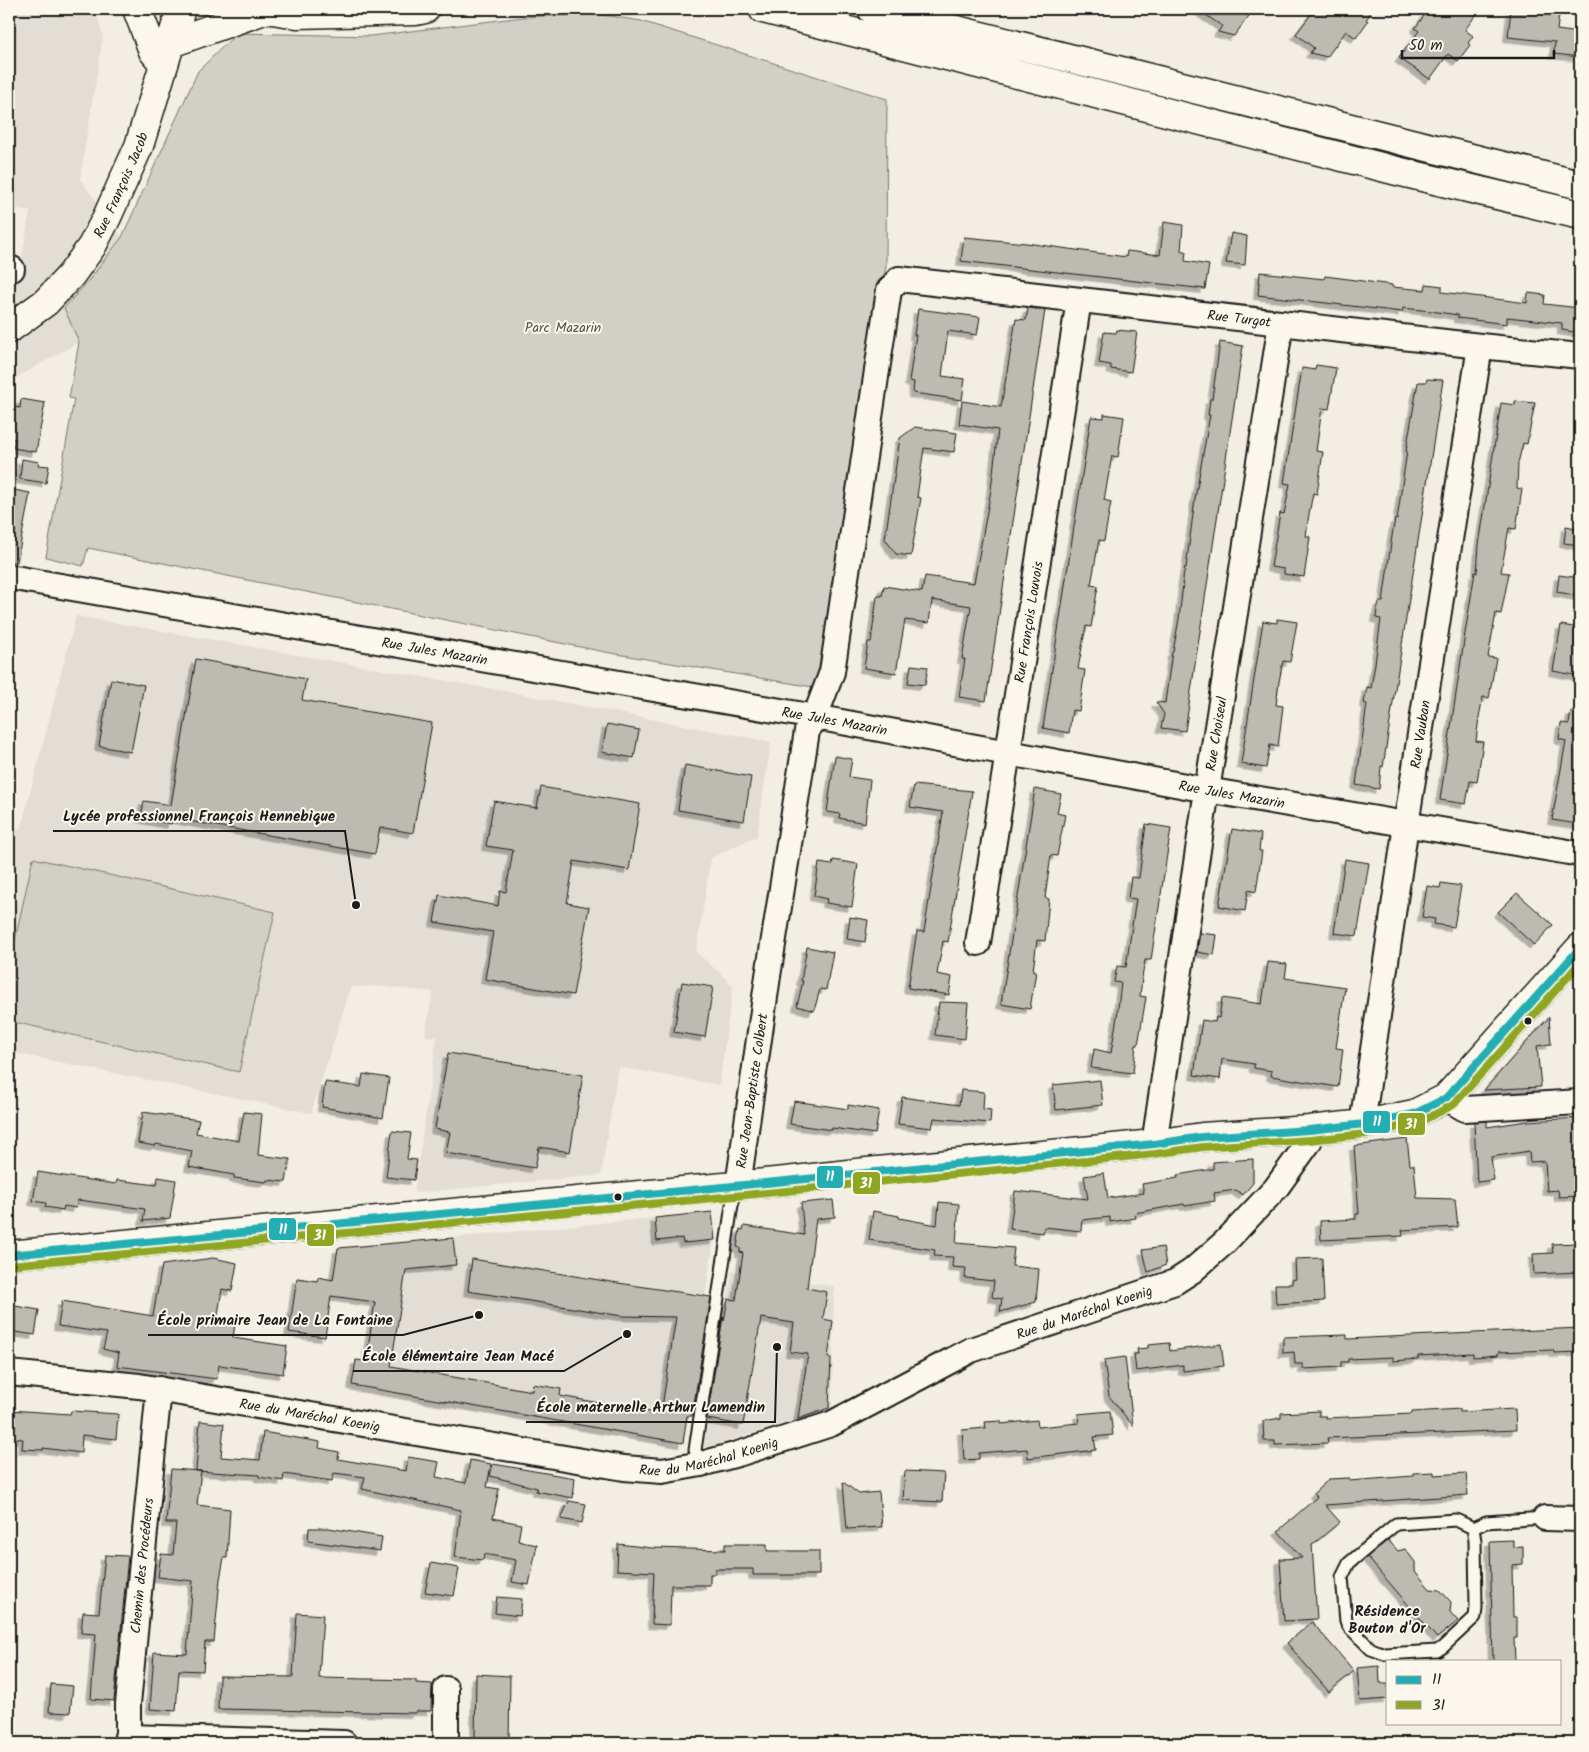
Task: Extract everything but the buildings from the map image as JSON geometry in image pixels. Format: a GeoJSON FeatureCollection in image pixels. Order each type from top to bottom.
{"type":"FeatureCollection","features":[{"type":"Feature","properties":{"kind":"main road"},"geometry":{"type":"LineString","coordinates":[[137,9],[152,51],[167,54],[266,9],[296,14],[415,11],[425,9]]}},
{"type":"Feature","properties":{"kind":"main road","name":"Rue François Jacob"},"geometry":{"type":"LineString","coordinates":[[9,329],[46,302],[71,275],[92,246],[139,146],[181,9]]}},
{"type":"Feature","properties":{"kind":"main road"},"geometry":{"type":"LineString","coordinates":[[763,9],[1398,171],[1580,215]]}},
{"type":"Feature","properties":{"kind":"main road"},"geometry":{"type":"LineString","coordinates":[[872,9],[1580,185]]}},
{"type":"Feature","properties":{"kind":"main road"},"geometry":{"type":"LineString","coordinates":[[9,1255],[738,1186],[1154,1144],[1202,1137],[1309,1130],[1365,1124],[1414,1114],[1446,1098],[1580,948]]}},
{"type":"Feature","properties":{"kind":"street","name":"Rue Turgot"},"geometry":{"type":"LineString","coordinates":[[898,279],[1580,356]]}},
{"type":"Feature","properties":{"kind":"street","name":"Rue Jean-Baptiste Colbert"},"geometry":{"type":"LineString","coordinates":[[738,1186],[768,976],[807,731],[815,717],[832,672],[889,290],[898,279]]}},
{"type":"Feature","properties":{"kind":"street","name":"Rue François Louvois"},"geometry":{"type":"LineString","coordinates":[[978,943],[1079,300]]}},
{"type":"Feature","properties":{"kind":"street","name":"Rue Choiseul"},"geometry":{"type":"LineString","coordinates":[[1154,1144],[1207,790],[1281,323]]}},
{"type":"Feature","properties":{"kind":"street","name":"Rue Vauban"},"geometry":{"type":"LineString","coordinates":[[1365,1124],[1364,1111],[1406,825],[1480,346]]}},
{"type":"Feature","properties":{"kind":"street","name":"Rue Jules Mazarin"},"geometry":{"type":"LineString","coordinates":[[9,577],[815,717],[1207,790],[1580,854]]}},
{"type":"Feature","properties":{"kind":"street"},"geometry":{"type":"LineString","coordinates":[[1446,1098],[1465,1109],[1580,1102]]}},
{"type":"Feature","properties":{"kind":"street","name":"Rue du Maréchal Koenig"},"geometry":{"type":"LineString","coordinates":[[9,1373],[159,1389],[624,1468],[662,1471],[701,1464],[831,1424],[971,1350],[1175,1282],[1192,1271],[1225,1242],[1276,1188],[1309,1142],[1309,1130]]}},
{"type":"Feature","properties":{"kind":"street","name":"Chemin des Procédeurs"},"geometry":{"type":"LineString","coordinates":[[127,1740],[128,1704],[159,1389]]}},
{"type":"Feature","properties":{"kind":"street"},"geometry":{"type":"LineString","coordinates":[[1545,1518],[1580,1519]]}},
{"type":"Feature","properties":{"kind":"street"},"geometry":{"type":"LineString","coordinates":[[446,1689],[446,1743]]}},
{"type":"Feature","properties":{"kind":"street"},"geometry":{"type":"LineString","coordinates":[[127,1740],[344,1743]]}},
{"type":"Feature","properties":{"kind":"lane","name":"Rue Jean-Baptiste Colbert"},"geometry":{"type":"LineString","coordinates":[[701,1464],[695,1450],[732,1205],[738,1186]]}},
{"type":"Feature","properties":{"kind":"lane"},"geometry":{"type":"LineString","coordinates":[[1473,1528],[1475,1541],[1475,1617],[1437,1651],[1385,1654],[1371,1649],[1350,1627],[1345,1614],[1342,1577],[1348,1564],[1396,1524],[1456,1520],[1473,1528],[1486,1522],[1545,1518]]}},
{"type":"Feature","properties":{"kind":"shaded area"},"geometry":{"type":"Polygon","coordinates":[[[9,9],[95,9],[103,36],[80,179],[122,237],[90,279],[64,308],[79,342],[9,382],[9,284],[19,276],[30,211],[9,207],[9,9]]]}},
{"type":"Feature","properties":{"kind":"shaded area"},"geometry":{"type":"Polygon","coordinates":[[[76,616],[504,691],[771,742],[757,836],[711,858],[696,952],[733,985],[719,1085],[618,1067],[601,1175],[414,1193],[437,1037],[425,1036],[433,992],[377,986],[351,987],[311,1113],[9,1052],[9,827],[21,828],[76,616]]]}},
{"type":"Feature","properties":{"kind":"shaded area"},"geometry":{"type":"Polygon","coordinates":[[[712,1212],[714,1239],[682,1443],[387,1391],[410,1242],[712,1212]]]}},
{"type":"Feature","properties":{"kind":"shaded area"},"geometry":{"type":"Polygon","coordinates":[[[732,1271],[834,1286],[832,1408],[713,1446],[704,1447],[732,1271]]]}},
{"type":"Feature","properties":{"kind":"green space","name":"Parc Mazarin"},"geometry":{"type":"Polygon","coordinates":[[[598,14],[641,21],[887,99],[886,265],[825,689],[605,652],[88,548],[83,566],[46,557],[74,399],[69,398],[79,342],[64,308],[90,279],[122,237],[198,71],[237,33],[371,36],[523,17],[598,14]]]}},
{"type":"Feature","properties":{"kind":"green space"},"geometry":{"type":"Polygon","coordinates":[[[33,858],[275,912],[239,1072],[9,1021],[9,967],[33,858]]]}},
{"type":"Feature","properties":{"kind":"transit line","name":"11"},"geometry":{"type":"LineString","coordinates":[[9,1255],[786,1181],[1154,1144],[1202,1137],[1309,1130],[1365,1124],[1414,1114],[1446,1098],[1580,948]]}},
{"type":"Feature","properties":{"kind":"transit line","name":"31"},"geometry":{"type":"LineString","coordinates":[[10,1265],[787,1191],[1155,1154],[1203,1147],[1310,1140],[1366,1134],[1418,1123],[1453,1105],[1580,963]]}},
{"type":"Feature","properties":{"kind":"place","name":"Lycée professionnel François Hennebique"},"geometry":{"type":"Point","coordinates":[356,905]}},
{"type":"Feature","properties":{"kind":"place","name":"École primaire Jean de La Fontaine"},"geometry":{"type":"Point","coordinates":[479,1315]}},
{"type":"Feature","properties":{"kind":"place","name":"École élémentaire Jean Macé"},"geometry":{"type":"Point","coordinates":[627,1334]}},
{"type":"Feature","properties":{"kind":"place","name":"École maternelle Arthur Lamendin"},"geometry":{"type":"Point","coordinates":[777,1347]}},
{"type":"Feature","properties":{"kind":"district","name":"Résidence Bouton d'Or"},"geometry":{"type":"Point","coordinates":[1387,1620]}}]}
